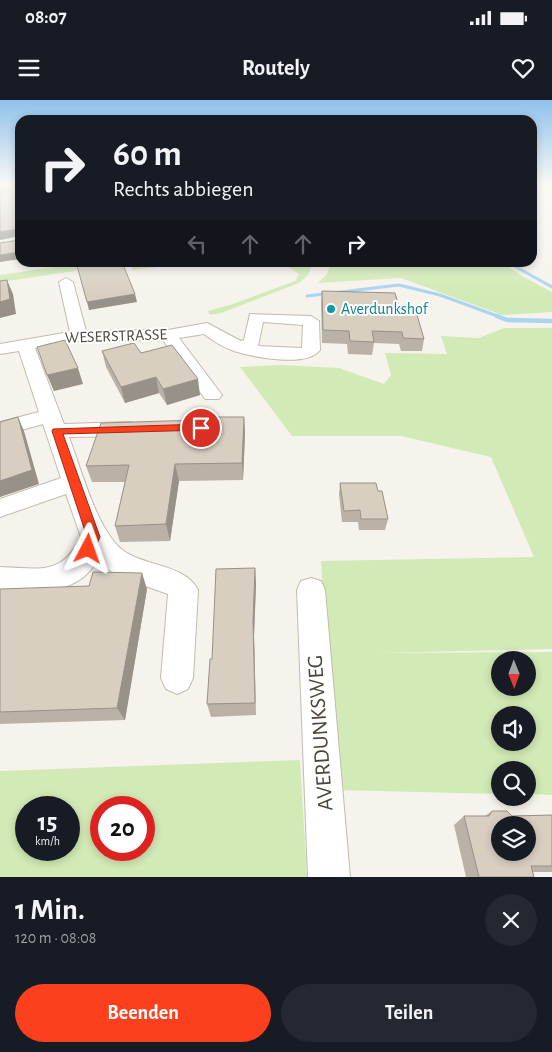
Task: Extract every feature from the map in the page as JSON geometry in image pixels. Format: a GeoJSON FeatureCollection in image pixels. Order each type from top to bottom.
{"type":"FeatureCollection","features":[{"type":"Feature","properties":{"kind":"street"},"geometry":{"type":"LineString","coordinates":[[66,282],[79,336]]}},
{"type":"Feature","properties":{"kind":"street","name":"WESERSTRASSE"},"geometry":{"type":"LineString","coordinates":[[0,349],[79,336],[207,328],[220,340],[243,347]]}},
{"type":"Feature","properties":{"kind":"street"},"geometry":{"type":"LineString","coordinates":[[177,330],[212,395]]}},
{"type":"Feature","properties":{"kind":"street"},"geometry":{"type":"LineString","coordinates":[[25,344],[94,537],[105,551],[130,569],[173,581],[184,590],[177,678]]}},
{"type":"Feature","properties":{"kind":"street"},"geometry":{"type":"LineString","coordinates":[[0,429],[54,423],[153,429]]}},
{"type":"Feature","properties":{"kind":"street"},"geometry":{"type":"LineString","coordinates":[[0,508],[74,482]]}},
{"type":"Feature","properties":{"kind":"street"},"geometry":{"type":"LineString","coordinates":[[0,579],[60,578],[72,572],[83,561],[94,537]]}},
{"type":"Feature","properties":{"kind":"street","name":"AVERDUNKSWEG"},"geometry":{"type":"LineString","coordinates":[[311,590],[329,877]]}},
{"type":"Feature","properties":{"kind":"green space"},"geometry":{"type":"Polygon","coordinates":[[[55,267],[102,267],[0,282],[0,275],[55,267]]]}},
{"type":"Feature","properties":{"kind":"green space"},"geometry":{"type":"Polygon","coordinates":[[[131,267],[157,267],[133,270],[131,267]]]}},
{"type":"Feature","properties":{"kind":"green space"},"geometry":{"type":"Polygon","coordinates":[[[288,267],[311,267],[307,276],[299,283],[221,313],[210,315],[208,311],[233,304],[295,281],[299,274],[288,267]]]}},
{"type":"Feature","properties":{"kind":"green space"},"geometry":{"type":"Polygon","coordinates":[[[329,267],[509,267],[552,292],[552,312],[502,315],[401,278],[318,283],[327,274],[329,267]]]}},
{"type":"Feature","properties":{"kind":"green space"},"geometry":{"type":"Polygon","coordinates":[[[504,328],[552,328],[552,649],[375,653],[491,652],[491,696],[536,696],[536,652],[552,652],[552,795],[536,794],[536,761],[491,761],[491,794],[337,790],[321,561],[534,557],[491,457],[401,436],[292,436],[240,367],[280,365],[339,368],[384,384],[391,375],[385,353],[447,354],[441,336],[479,338],[504,328]]]}},
{"type":"Feature","properties":{"kind":"green space"},"geometry":{"type":"Polygon","coordinates":[[[300,760],[307,877],[0,877],[0,771],[300,760]]]}},
{"type":"Feature","properties":{"kind":"building"},"geometry":{"type":"Polygon","coordinates":[[[0,220],[15,220],[15,229],[0,232],[0,220]]]}},
{"type":"Feature","properties":{"kind":"building"},"geometry":{"type":"Polygon","coordinates":[[[15,241],[15,253],[0,255],[0,243],[15,241]]]}},
{"type":"Feature","properties":{"kind":"building"},"geometry":{"type":"Polygon","coordinates":[[[77,267],[124,267],[135,294],[87,302],[77,267]]]}},
{"type":"Feature","properties":{"kind":"building"},"geometry":{"type":"Polygon","coordinates":[[[7,280],[10,299],[0,302],[0,281],[7,280]]]}},
{"type":"Feature","properties":{"kind":"building"},"geometry":{"type":"Polygon","coordinates":[[[322,291],[395,293],[399,307],[415,308],[424,339],[403,338],[402,332],[372,331],[374,342],[350,341],[349,331],[323,330],[322,291]]]}},
{"type":"Feature","properties":{"kind":"building"},"geometry":{"type":"Polygon","coordinates":[[[65,340],[78,368],[47,375],[37,347],[65,340]]]}},
{"type":"Feature","properties":{"kind":"building"},"geometry":{"type":"Polygon","coordinates":[[[134,343],[141,353],[172,345],[198,379],[163,389],[156,377],[121,387],[102,351],[134,343]]]}},
{"type":"Feature","properties":{"kind":"building"},"geometry":{"type":"Polygon","coordinates":[[[18,417],[32,470],[0,481],[0,422],[18,417]]]}},
{"type":"Feature","properties":{"kind":"building"},"geometry":{"type":"Polygon","coordinates":[[[208,417],[244,417],[242,463],[175,464],[166,524],[115,526],[129,465],[86,466],[101,423],[199,420],[208,417]]]}},
{"type":"Feature","properties":{"kind":"building"},"geometry":{"type":"Polygon","coordinates":[[[340,483],[376,483],[378,491],[382,491],[388,519],[361,519],[360,510],[344,511],[340,483]]]}},
{"type":"Feature","properties":{"kind":"building"},"geometry":{"type":"Polygon","coordinates":[[[255,568],[253,621],[255,703],[207,704],[210,659],[212,659],[216,569],[255,568]]]}},
{"type":"Feature","properties":{"kind":"building"},"geometry":{"type":"Polygon","coordinates":[[[93,572],[142,573],[117,708],[0,712],[0,589],[89,586],[93,572]]]}},
{"type":"Feature","properties":{"kind":"building"},"geometry":{"type":"Polygon","coordinates":[[[492,811],[507,811],[512,816],[552,815],[552,866],[531,866],[534,877],[479,877],[464,816],[489,816],[492,811]]]}},
{"type":"Feature","properties":{"kind":"waterway"},"geometry":{"type":"LineString","coordinates":[[516,267],[552,287]]}},
{"type":"Feature","properties":{"kind":"waterway"},"geometry":{"type":"LineString","coordinates":[[307,296],[399,285],[440,295],[500,317]]}},
{"type":"Feature","properties":{"kind":"waterway"},"geometry":{"type":"LineString","coordinates":[[497,316],[507,320],[552,321]]}},
{"type":"Feature","properties":{"kind":"place","name":"Averdunkshof"},"geometry":{"type":"Point","coordinates":[331,309]}},
{"type":"Feature","properties":{"kind":"route"},"geometry":{"type":"LineString","coordinates":[[88,549],[94,537],[57,431],[201,428]]}}]}
